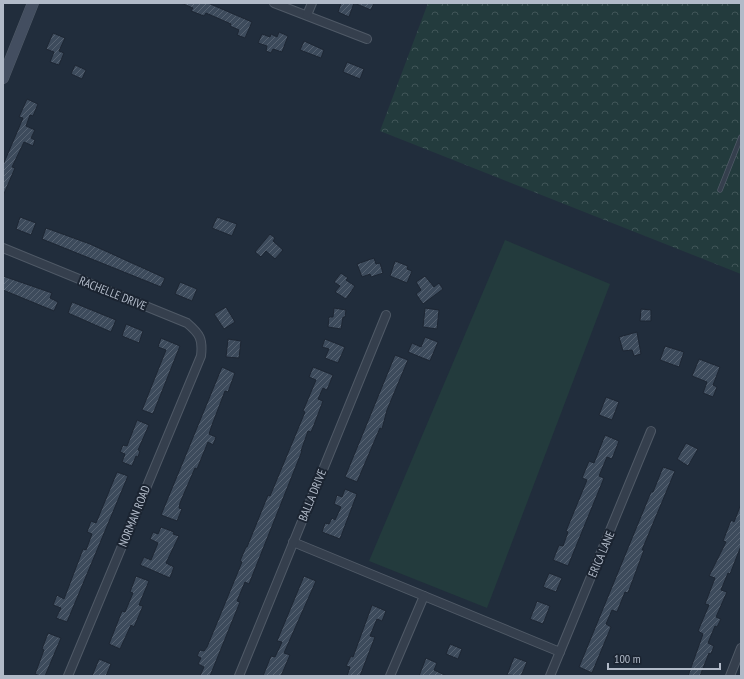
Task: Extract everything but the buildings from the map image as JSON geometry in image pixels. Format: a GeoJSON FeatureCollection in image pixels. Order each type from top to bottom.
{"type":"FeatureCollection","features":[{"type":"Feature","properties":{"kind":"main road"},"geometry":{"type":"LineString","coordinates":[[3,78],[33,3]]}},
{"type":"Feature","properties":{"kind":"street"},"geometry":{"type":"LineString","coordinates":[[274,3],[367,38]]}},
{"type":"Feature","properties":{"kind":"street"},"geometry":{"type":"LineString","coordinates":[[307,15],[312,3]]}},
{"type":"Feature","properties":{"kind":"street","name":"RACHELLE DRIVE"},"geometry":{"type":"LineString","coordinates":[[3,248],[187,323],[199,333],[202,345],[201,356]]}},
{"type":"Feature","properties":{"kind":"street","name":"BALLA DRIVE"},"geometry":{"type":"LineString","coordinates":[[239,676],[386,315]]}},
{"type":"Feature","properties":{"kind":"street","name":"NORMAN ROAD"},"geometry":{"type":"LineString","coordinates":[[68,676],[201,356]]}},
{"type":"Feature","properties":{"kind":"street","name":"ERICA LANE"},"geometry":{"type":"LineString","coordinates":[[550,676],[651,431]]}},
{"type":"Feature","properties":{"kind":"street"},"geometry":{"type":"LineString","coordinates":[[293,542],[560,652]]}},
{"type":"Feature","properties":{"kind":"street"},"geometry":{"type":"LineString","coordinates":[[390,676],[424,596]]}},
{"type":"Feature","properties":{"kind":"street"},"geometry":{"type":"LineString","coordinates":[[730,676],[741,648]]}},
{"type":"Feature","properties":{"kind":"lane"},"geometry":{"type":"LineString","coordinates":[[720,190],[741,137]]}},
{"type":"Feature","properties":{"kind":"green space"},"geometry":{"type":"Polygon","coordinates":[[[428,3],[741,3],[741,274],[380,131],[428,3]]]}},
{"type":"Feature","properties":{"kind":"green space"},"geometry":{"type":"Polygon","coordinates":[[[505,240],[610,284],[487,608],[369,561],[505,240]]]}}]}
